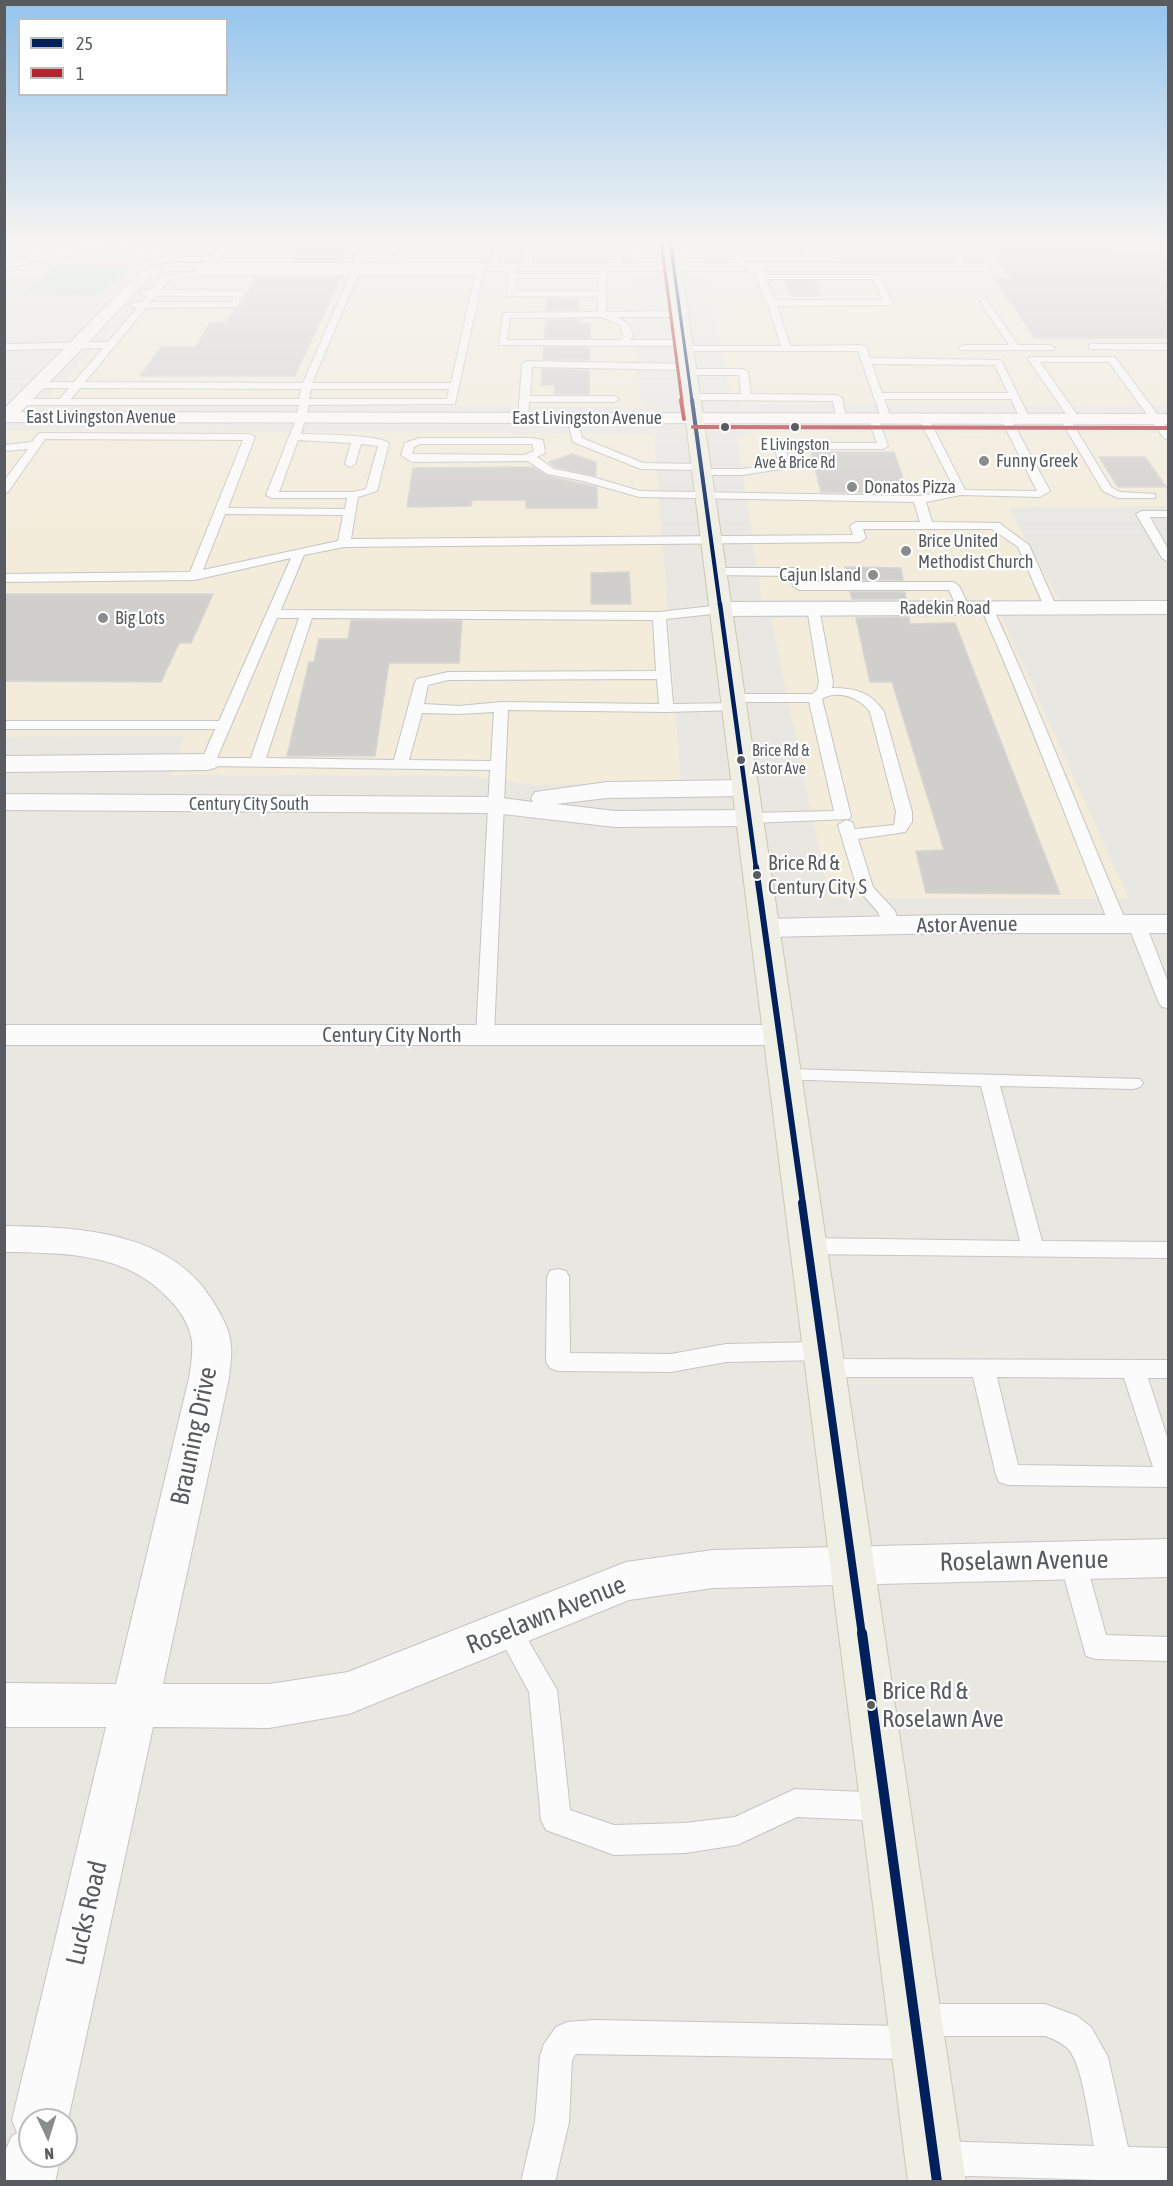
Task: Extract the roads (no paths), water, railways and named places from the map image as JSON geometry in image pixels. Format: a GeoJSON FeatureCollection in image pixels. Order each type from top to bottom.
{"type":"FeatureCollection","features":[{"type":"Feature","properties":{"kind":"main road"},"geometry":{"type":"LineString","coordinates":[[684,342],[936,2170]]}},
{"type":"Feature","properties":{"kind":"street"},"geometry":{"type":"LineString","coordinates":[[5,418],[79,342]]}},
{"type":"Feature","properties":{"kind":"street","name":"East Livingston Avenue"},"geometry":{"type":"LineString","coordinates":[[5,418],[304,410],[474,418],[1163,419]]}},
{"type":"Feature","properties":{"kind":"street","name":"Radekin Road"},"geometry":{"type":"LineString","coordinates":[[716,573],[813,608],[1168,608]]}},
{"type":"Feature","properties":{"kind":"street","name":"Century City South"},"geometry":{"type":"LineString","coordinates":[[7,768],[208,762]]}},
{"type":"Feature","properties":{"kind":"street","name":"Century City South"},"geometry":{"type":"LineString","coordinates":[[4,802],[494,805],[615,819],[748,803]]}},
{"type":"Feature","properties":{"kind":"street","name":"Astor Avenue"},"geometry":{"type":"LineString","coordinates":[[766,928],[1168,924]]}},
{"type":"Feature","properties":{"kind":"street","name":"Century City North"},"geometry":{"type":"LineString","coordinates":[[4,1035],[780,1035]]}},
{"type":"Feature","properties":{"kind":"street","name":"Brauning Drive"},"geometry":{"type":"LineString","coordinates":[[4,1239],[60,1240],[106,1246],[143,1258],[175,1279],[197,1306],[211,1341],[209,1378],[133,1705]]}},
{"type":"Feature","properties":{"kind":"street","name":"Roselawn Avenue"},"geometry":{"type":"LineString","coordinates":[[4,1705],[269,1706],[349,1693],[508,1629],[556,1607],[626,1581],[713,1569],[1168,1558]]}},
{"type":"Feature","properties":{"kind":"street","name":"Lucks Road"},"geometry":{"type":"LineString","coordinates":[[43,2108],[133,1705]]}},
{"type":"Feature","properties":{"kind":"lane"},"geometry":{"type":"LineString","coordinates":[[63,402],[113,342]]}},
{"type":"Feature","properties":{"kind":"lane"},"geometry":{"type":"LineString","coordinates":[[294,437],[384,443],[371,491],[353,495],[341,491],[272,495],[304,410],[306,386],[324,342]]}},
{"type":"Feature","properties":{"kind":"lane"},"geometry":{"type":"LineString","coordinates":[[21,402],[304,410],[451,402],[466,342]]}},
{"type":"Feature","properties":{"kind":"lane"},"geometry":{"type":"LineString","coordinates":[[502,342],[874,348]]}},
{"type":"Feature","properties":{"kind":"lane"},"geometry":{"type":"LineString","coordinates":[[784,342],[786,348]]}},
{"type":"Feature","properties":{"kind":"lane"},"geometry":{"type":"LineString","coordinates":[[1011,342],[1015,348]]}},
{"type":"Feature","properties":{"kind":"lane"},"geometry":{"type":"LineString","coordinates":[[4,347],[111,345]]}},
{"type":"Feature","properties":{"kind":"lane"},"geometry":{"type":"LineString","coordinates":[[4,358],[19,347]]}},
{"type":"Feature","properties":{"kind":"lane"},"geometry":{"type":"LineString","coordinates":[[1086,347],[1168,347]]}},
{"type":"Feature","properties":{"kind":"lane"},"geometry":{"type":"LineString","coordinates":[[535,455],[539,442],[419,441],[409,445],[406,455],[412,459],[535,455],[551,471],[585,478],[639,494],[702,478],[784,466],[780,446],[883,446],[878,396],[862,348]]}},
{"type":"Feature","properties":{"kind":"lane"},"geometry":{"type":"LineString","coordinates":[[956,348],[1062,348]]}},
{"type":"Feature","properties":{"kind":"lane"},"geometry":{"type":"LineString","coordinates":[[1151,496],[1118,495],[1107,489],[1070,419],[1033,359],[1112,359],[1163,419],[1168,436]]}},
{"type":"Feature","properties":{"kind":"lane"},"geometry":{"type":"LineString","coordinates":[[866,361],[998,362],[1025,419]]}},
{"type":"Feature","properties":{"kind":"lane"},"geometry":{"type":"LineString","coordinates":[[523,418],[527,364],[602,364],[612,373]]}},
{"type":"Feature","properties":{"kind":"lane"},"geometry":{"type":"LineString","coordinates":[[589,372],[688,369],[743,372],[746,397]]}},
{"type":"Feature","properties":{"kind":"lane"},"geometry":{"type":"LineString","coordinates":[[525,372],[556,372]]}},
{"type":"Feature","properties":{"kind":"lane"},"geometry":{"type":"LineString","coordinates":[[38,385],[454,386]]}},
{"type":"Feature","properties":{"kind":"lane"},"geometry":{"type":"LineString","coordinates":[[524,394],[555,388]]}},
{"type":"Feature","properties":{"kind":"lane"},"geometry":{"type":"LineString","coordinates":[[589,388],[613,388],[616,418]]}},
{"type":"Feature","properties":{"kind":"lane"},"geometry":{"type":"LineString","coordinates":[[524,394],[614,399]]}},
{"type":"Feature","properties":{"kind":"lane"},"geometry":{"type":"LineString","coordinates":[[878,396],[1014,396]]}},
{"type":"Feature","properties":{"kind":"lane"},"geometry":{"type":"LineString","coordinates":[[690,397],[837,398],[841,418]]}},
{"type":"Feature","properties":{"kind":"lane"},"geometry":{"type":"LineString","coordinates":[[472,441],[474,418]]}},
{"type":"Feature","properties":{"kind":"lane"},"geometry":{"type":"LineString","coordinates":[[573,418],[578,440],[641,466],[702,478],[919,499],[944,497],[961,492],[970,495],[1040,494],[1044,490],[1005,419]]}},
{"type":"Feature","properties":{"kind":"lane"},"geometry":{"type":"LineString","coordinates":[[924,419],[961,492]]}},
{"type":"Feature","properties":{"kind":"lane"},"geometry":{"type":"LineString","coordinates":[[4,490],[42,436],[250,437],[195,576]]}},
{"type":"Feature","properties":{"kind":"lane"},"geometry":{"type":"LineString","coordinates":[[350,465],[357,440]]}},
{"type":"Feature","properties":{"kind":"lane"},"geometry":{"type":"LineString","coordinates":[[4,448],[36,445]]}},
{"type":"Feature","properties":{"kind":"lane"},"geometry":{"type":"LineString","coordinates":[[344,543],[353,495]]}},
{"type":"Feature","properties":{"kind":"lane"},"geometry":{"type":"LineString","coordinates":[[919,499],[927,525]]}},
{"type":"Feature","properties":{"kind":"lane"},"geometry":{"type":"LineString","coordinates":[[220,511],[348,512]]}},
{"type":"Feature","properties":{"kind":"lane"},"geometry":{"type":"LineString","coordinates":[[1168,514],[1142,514],[1168,558]]}},
{"type":"Feature","properties":{"kind":"lane"},"geometry":{"type":"LineString","coordinates":[[272,614],[659,616],[716,573],[860,538],[856,526],[927,525],[995,525],[1023,545],[1051,608]]}},
{"type":"Feature","properties":{"kind":"lane"},"geometry":{"type":"LineString","coordinates":[[4,579],[195,576],[344,543],[629,542],[716,573],[795,572],[799,586],[953,586],[964,608]]}},
{"type":"Feature","properties":{"kind":"lane"},"geometry":{"type":"LineString","coordinates":[[299,552],[208,762],[497,766]]}},
{"type":"Feature","properties":{"kind":"lane"},"geometry":{"type":"LineString","coordinates":[[813,608],[826,682],[819,695],[843,816],[865,888],[886,911],[891,926]]}},
{"type":"Feature","properties":{"kind":"lane"},"geometry":{"type":"LineString","coordinates":[[987,608],[1028,699],[1078,829],[1168,1003]]}},
{"type":"Feature","properties":{"kind":"lane"},"geometry":{"type":"LineString","coordinates":[[257,763],[308,614]]}},
{"type":"Feature","properties":{"kind":"lane"},"geometry":{"type":"LineString","coordinates":[[659,616],[666,708]]}},
{"type":"Feature","properties":{"kind":"lane"},"geometry":{"type":"LineString","coordinates":[[400,765],[422,682],[448,676],[663,675]]}},
{"type":"Feature","properties":{"kind":"lane"},"geometry":{"type":"LineString","coordinates":[[416,708],[459,710],[501,707],[666,708],[849,692],[864,695],[872,703],[883,735],[904,812],[904,822],[899,829],[892,831],[849,835]]}},
{"type":"Feature","properties":{"kind":"lane"},"geometry":{"type":"LineString","coordinates":[[485,1035],[494,805],[501,707]]}},
{"type":"Feature","properties":{"kind":"lane"},"geometry":{"type":"LineString","coordinates":[[4,725],[224,725]]}},
{"type":"Feature","properties":{"kind":"lane"},"geometry":{"type":"LineString","coordinates":[[748,803],[843,816]]}},
{"type":"Feature","properties":{"kind":"lane"},"geometry":{"type":"LineString","coordinates":[[786,1075],[1133,1083]]}},
{"type":"Feature","properties":{"kind":"lane"},"geometry":{"type":"LineString","coordinates":[[989,1080],[1033,1248]]}},
{"type":"Feature","properties":{"kind":"lane"},"geometry":{"type":"LineString","coordinates":[[808,1246],[1168,1250]]}},
{"type":"Feature","properties":{"kind":"lane"},"geometry":{"type":"LineString","coordinates":[[558,1277],[558,1362],[671,1363],[726,1353],[983,1368],[1168,1369]]}},
{"type":"Feature","properties":{"kind":"lane"},"geometry":{"type":"LineString","coordinates":[[983,1368],[1008,1474],[1168,1476],[1133,1369]]}},
{"type":"Feature","properties":{"kind":"lane"},"geometry":{"type":"LineString","coordinates":[[1072,1559],[1096,1647],[1168,1648]]}},
{"type":"Feature","properties":{"kind":"lane"},"geometry":{"type":"LineString","coordinates":[[508,1629],[543,1690],[556,1820],[614,1839],[685,1838],[737,1831],[795,1803],[886,1807]]}},
{"type":"Feature","properties":{"kind":"lane"},"geometry":{"type":"LineString","coordinates":[[538,2181],[552,2122],[555,2056],[567,2038],[915,2031],[1045,2020],[1066,2027],[1080,2038],[1092,2057],[1115,2163]]}},
{"type":"Feature","properties":{"kind":"lane"},"geometry":{"type":"LineString","coordinates":[[936,2170],[1115,2163],[1168,2165]]}},
{"type":"Feature","properties":{"kind":"place","name":"E Livingston Ave & Brice Rd"},"geometry":{"type":"Point","coordinates":[795,427]}},
{"type":"Feature","properties":{"kind":"place","name":"Funny Greek"},"geometry":{"type":"Point","coordinates":[984,461]}},
{"type":"Feature","properties":{"kind":"place","name":"Donatos Pizza"},"geometry":{"type":"Point","coordinates":[852,487]}},
{"type":"Feature","properties":{"kind":"place","name":"Brice United Methodist Church"},"geometry":{"type":"Point","coordinates":[906,551]}},
{"type":"Feature","properties":{"kind":"place","name":"Cajun Island"},"geometry":{"type":"Point","coordinates":[873,575]}},
{"type":"Feature","properties":{"kind":"place","name":"Big Lots"},"geometry":{"type":"Point","coordinates":[103,618]}},
{"type":"Feature","properties":{"kind":"place","name":"Brice Rd & Astor Ave"},"geometry":{"type":"Point","coordinates":[741,760]}},
{"type":"Feature","properties":{"kind":"place","name":"Brice Rd & Century City S"},"geometry":{"type":"Point","coordinates":[757,875]}},
{"type":"Feature","properties":{"kind":"place","name":"Brice Rd & Roselawn Ave"},"geometry":{"type":"Point","coordinates":[871,1705]}}]}
